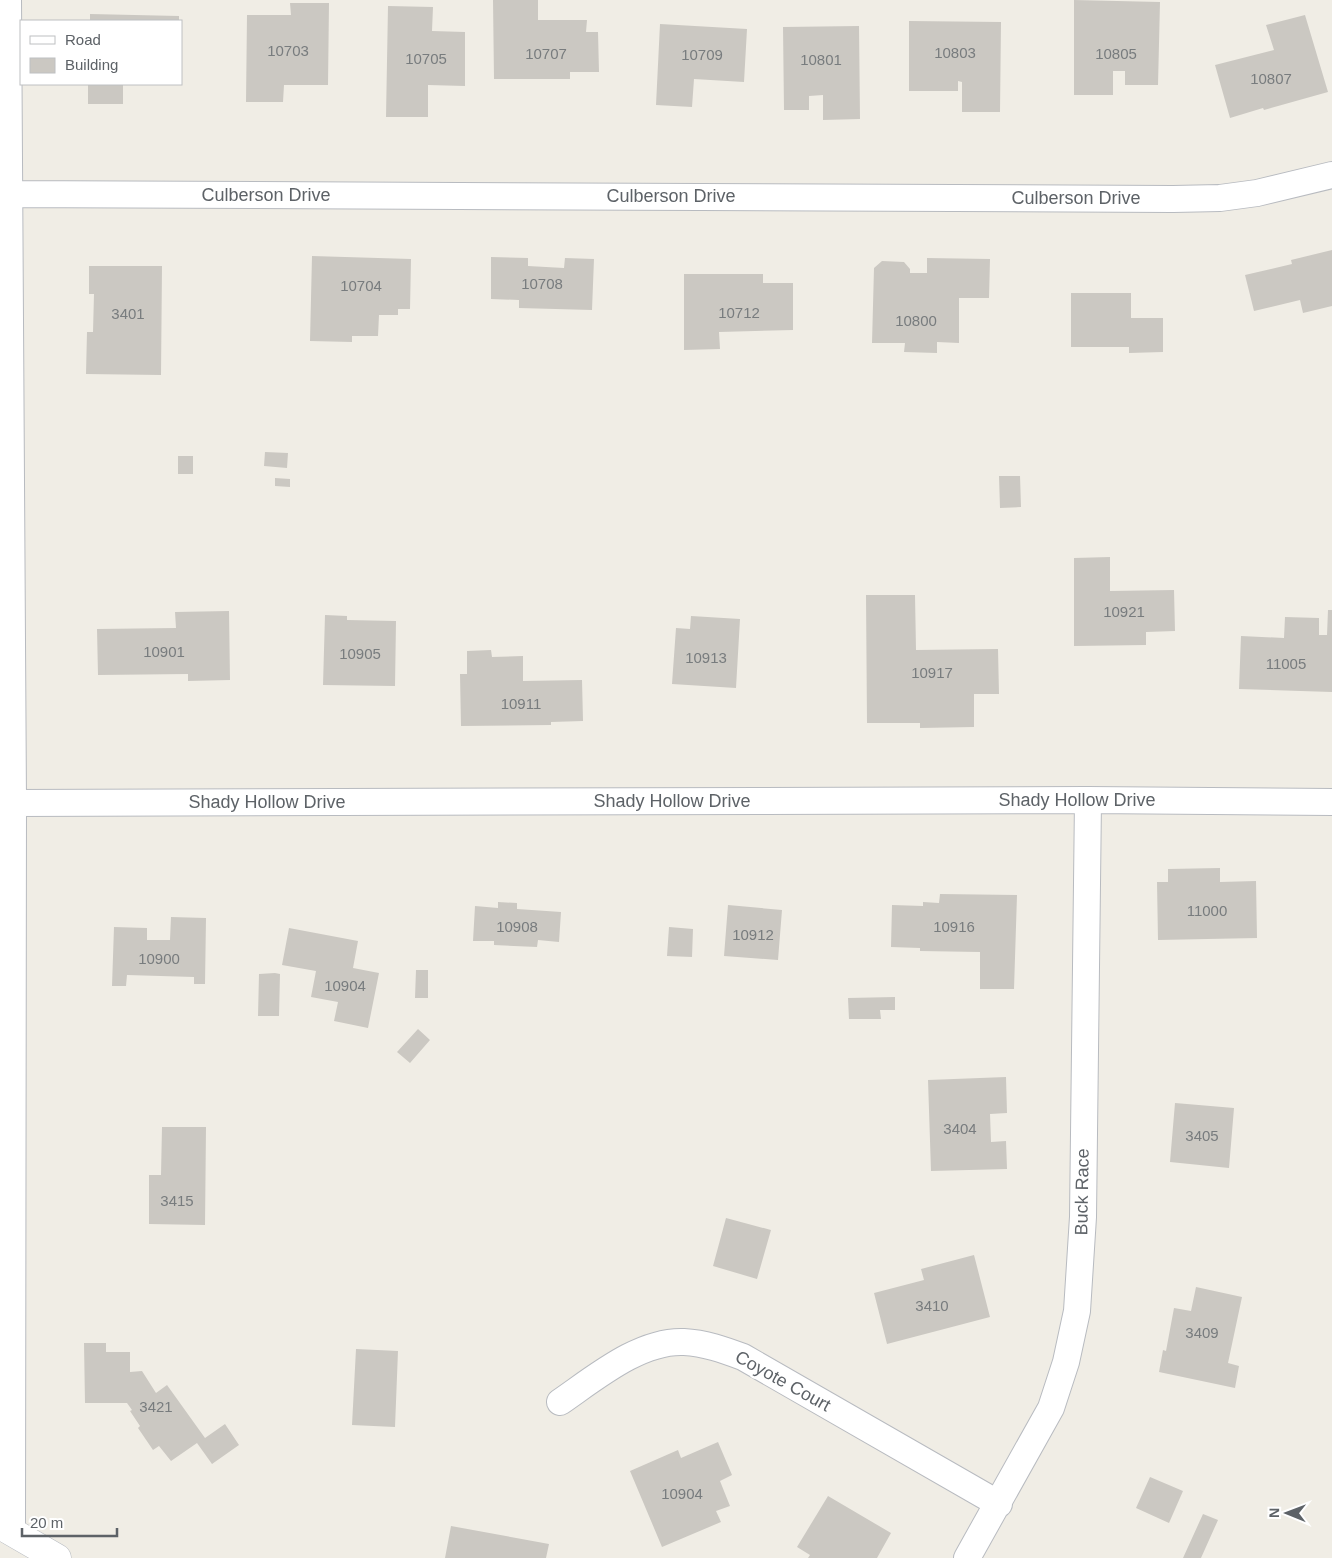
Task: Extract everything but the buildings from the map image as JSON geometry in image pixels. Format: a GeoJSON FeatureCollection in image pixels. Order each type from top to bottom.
{"type":"FeatureCollection","features":[{"type":"Feature","properties":{"kind":"main road"},"geometry":{"type":"LineString","coordinates":[[6,1529],[57,1558]]}},
{"type":"Feature","properties":{"kind":"street"},"geometry":{"type":"LineString","coordinates":[[6,1529],[13,803],[4,194],[8,0]]}},
{"type":"Feature","properties":{"kind":"street","name":"Culberson Drive"},"geometry":{"type":"LineString","coordinates":[[4,194],[1173,199],[1220,198],[1257,193],[1332,175]]}},
{"type":"Feature","properties":{"kind":"street","name":"Shady Hollow Drive"},"geometry":{"type":"LineString","coordinates":[[13,803],[1088,800],[1332,802]]}},
{"type":"Feature","properties":{"kind":"street","name":"Buck Race"},"geometry":{"type":"LineString","coordinates":[[967,1558],[999,1504],[1050,1408],[1066,1362],[1077,1311],[1083,1217],[1088,800]]}},
{"type":"Feature","properties":{"kind":"street","name":"Coyote Court"},"geometry":{"type":"LineString","coordinates":[[560,1402],[622,1360],[655,1346],[682,1342],[713,1346],[743,1357],[999,1504]]}}]}
